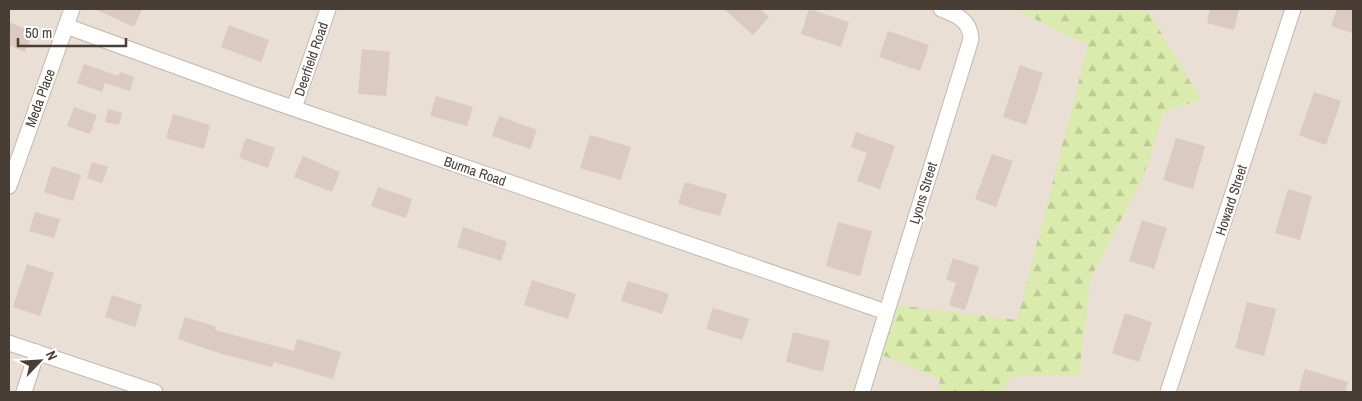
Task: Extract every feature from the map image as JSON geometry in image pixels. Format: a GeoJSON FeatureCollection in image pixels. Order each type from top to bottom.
{"type":"FeatureCollection","features":[{"type":"Feature","properties":{"kind":"street","name":"Meda Place"},"geometry":{"type":"LineString","coordinates":[[9,186],[13,163],[72,9]]}},
{"type":"Feature","properties":{"kind":"street","name":"Deerfield Road"},"geometry":{"type":"LineString","coordinates":[[294,108],[328,9]]}},
{"type":"Feature","properties":{"kind":"street","name":"Lyons Street"},"geometry":{"type":"LineString","coordinates":[[862,392],[971,39],[971,31],[967,23],[960,17],[941,9]]}},
{"type":"Feature","properties":{"kind":"street","name":"Howard Street"},"geometry":{"type":"LineString","coordinates":[[1168,392],[1293,9]]}},
{"type":"Feature","properties":{"kind":"street","name":"Burma Road"},"geometry":{"type":"LineString","coordinates":[[66,26],[294,108],[886,312]]}},
{"type":"Feature","properties":{"kind":"street"},"geometry":{"type":"LineString","coordinates":[[9,343],[155,392]]}},
{"type":"Feature","properties":{"kind":"street"},"geometry":{"type":"LineString","coordinates":[[24,392],[37,352]]}},
{"type":"Feature","properties":{"kind":"shaded area"},"geometry":{"type":"Polygon","coordinates":[[[9,9],[1353,9],[1353,392],[9,392],[9,9]]]}},
{"type":"Feature","properties":{"kind":"green space"},"geometry":{"type":"Polygon","coordinates":[[[1014,9],[1147,9],[1201,100],[1164,111],[1143,177],[1090,279],[1079,375],[1011,376],[1001,392],[938,392],[940,379],[877,353],[890,304],[1017,320],[1088,45],[1014,9]]]}},
{"type":"Feature","properties":{"kind":"building"},"geometry":{"type":"Polygon","coordinates":[[[95,9],[142,9],[134,27],[95,9]]]}},
{"type":"Feature","properties":{"kind":"building"},"geometry":{"type":"Polygon","coordinates":[[[724,9],[760,9],[769,17],[753,35],[724,9]]]}},
{"type":"Feature","properties":{"kind":"building"},"geometry":{"type":"Polygon","coordinates":[[[809,9],[849,22],[841,47],[801,34],[809,9]]]}},
{"type":"Feature","properties":{"kind":"building"},"geometry":{"type":"Polygon","coordinates":[[[1210,9],[1239,9],[1234,30],[1207,23],[1210,9]]]}},
{"type":"Feature","properties":{"kind":"building"},"geometry":{"type":"Polygon","coordinates":[[[1337,9],[1353,9],[1353,33],[1331,26],[1337,9]]]}},
{"type":"Feature","properties":{"kind":"building"},"geometry":{"type":"Polygon","coordinates":[[[9,22],[33,32],[25,52],[9,45],[9,22]]]}},
{"type":"Feature","properties":{"kind":"building"},"geometry":{"type":"Polygon","coordinates":[[[229,25],[269,40],[261,62],[221,47],[229,25]]]}},
{"type":"Feature","properties":{"kind":"building"},"geometry":{"type":"Polygon","coordinates":[[[888,31],[929,45],[920,71],[879,57],[888,31]]]}},
{"type":"Feature","properties":{"kind":"building"},"geometry":{"type":"Polygon","coordinates":[[[362,49],[390,52],[386,96],[358,94],[362,49]]]}},
{"type":"Feature","properties":{"kind":"building"},"geometry":{"type":"Polygon","coordinates":[[[84,64],[118,76],[120,72],[134,77],[130,91],[105,83],[102,92],[77,83],[84,64]]]}},
{"type":"Feature","properties":{"kind":"building"},"geometry":{"type":"Polygon","coordinates":[[[1020,65],[1043,73],[1026,125],[1003,117],[1020,65]]]}},
{"type":"Feature","properties":{"kind":"building"},"geometry":{"type":"Polygon","coordinates":[[[1314,92],[1341,101],[1326,145],[1299,135],[1314,92]]]}},
{"type":"Feature","properties":{"kind":"building"},"geometry":{"type":"Polygon","coordinates":[[[436,96],[473,107],[467,126],[430,116],[436,96]]]}},
{"type":"Feature","properties":{"kind":"building"},"geometry":{"type":"Polygon","coordinates":[[[74,107],[97,115],[90,134],[67,126],[74,107]]]}},
{"type":"Feature","properties":{"kind":"building"},"geometry":{"type":"Polygon","coordinates":[[[108,109],[122,113],[119,125],[105,122],[108,109]]]}},
{"type":"Feature","properties":{"kind":"building"},"geometry":{"type":"Polygon","coordinates":[[[173,114],[210,125],[204,149],[166,138],[173,114]]]}},
{"type":"Feature","properties":{"kind":"building"},"geometry":{"type":"Polygon","coordinates":[[[499,116],[537,130],[530,149],[492,136],[499,116]]]}},
{"type":"Feature","properties":{"kind":"building"},"geometry":{"type":"Polygon","coordinates":[[[856,132],[895,146],[880,189],[857,181],[867,153],[851,147],[856,132]]]}},
{"type":"Feature","properties":{"kind":"building"},"geometry":{"type":"Polygon","coordinates":[[[590,135],[631,147],[621,180],[580,168],[590,135]]]}},
{"type":"Feature","properties":{"kind":"building"},"geometry":{"type":"Polygon","coordinates":[[[246,138],[275,148],[268,168],[239,158],[246,138]]]}},
{"type":"Feature","properties":{"kind":"building"},"geometry":{"type":"Polygon","coordinates":[[[1176,138],[1205,146],[1193,189],[1163,180],[1176,138]]]}},
{"type":"Feature","properties":{"kind":"building"},"geometry":{"type":"Polygon","coordinates":[[[992,154],[1013,161],[996,207],[975,199],[992,154]]]}},
{"type":"Feature","properties":{"kind":"building"},"geometry":{"type":"Polygon","coordinates":[[[303,156],[340,172],[332,192],[294,177],[303,156]]]}},
{"type":"Feature","properties":{"kind":"building"},"geometry":{"type":"Polygon","coordinates":[[[92,162],[108,167],[102,183],[87,178],[92,162]]]}},
{"type":"Feature","properties":{"kind":"building"},"geometry":{"type":"Polygon","coordinates":[[[52,166],[81,175],[73,201],[44,192],[52,166]]]}},
{"type":"Feature","properties":{"kind":"building"},"geometry":{"type":"Polygon","coordinates":[[[685,182],[727,194],[720,216],[678,204],[685,182]]]}},
{"type":"Feature","properties":{"kind":"building"},"geometry":{"type":"Polygon","coordinates":[[[378,187],[412,199],[406,218],[371,206],[378,187]]]}},
{"type":"Feature","properties":{"kind":"building"},"geometry":{"type":"Polygon","coordinates":[[[1288,189],[1312,196],[1300,240],[1275,233],[1288,189]]]}},
{"type":"Feature","properties":{"kind":"building"},"geometry":{"type":"Polygon","coordinates":[[[35,212],[60,219],[54,238],[29,231],[35,212]]]}},
{"type":"Feature","properties":{"kind":"building"},"geometry":{"type":"Polygon","coordinates":[[[1142,220],[1167,228],[1154,269],[1129,261],[1142,220]]]}},
{"type":"Feature","properties":{"kind":"building"},"geometry":{"type":"Polygon","coordinates":[[[838,222],[872,231],[860,276],[826,266],[838,222]]]}},
{"type":"Feature","properties":{"kind":"building"},"geometry":{"type":"Polygon","coordinates":[[[463,227],[507,242],[501,261],[457,247],[463,227]]]}},
{"type":"Feature","properties":{"kind":"building"},"geometry":{"type":"Polygon","coordinates":[[[953,258],[979,267],[965,310],[949,305],[956,283],[946,279],[953,258]]]}},
{"type":"Feature","properties":{"kind":"building"},"geometry":{"type":"Polygon","coordinates":[[[27,264],[54,273],[40,316],[13,307],[27,264]]]}},
{"type":"Feature","properties":{"kind":"building"},"geometry":{"type":"Polygon","coordinates":[[[532,280],[576,294],[568,319],[524,305],[532,280]]]}},
{"type":"Feature","properties":{"kind":"building"},"geometry":{"type":"Polygon","coordinates":[[[628,281],[669,294],[662,314],[621,301],[628,281]]]}},
{"type":"Feature","properties":{"kind":"building"},"geometry":{"type":"Polygon","coordinates":[[[112,295],[142,305],[135,327],[105,317],[112,295]]]}},
{"type":"Feature","properties":{"kind":"building"},"geometry":{"type":"Polygon","coordinates":[[[1247,302],[1276,309],[1264,356],[1235,348],[1247,302]]]}},
{"type":"Feature","properties":{"kind":"building"},"geometry":{"type":"Polygon","coordinates":[[[713,308],[749,319],[742,340],[706,329],[713,308]]]}},
{"type":"Feature","properties":{"kind":"building"},"geometry":{"type":"Polygon","coordinates":[[[1125,313],[1152,322],[1139,362],[1112,353],[1125,313]]]}},
{"type":"Feature","properties":{"kind":"building"},"geometry":{"type":"Polygon","coordinates":[[[185,317],[216,327],[215,330],[294,351],[297,339],[341,352],[333,379],[274,362],[272,367],[222,354],[178,339],[185,317]]]}},
{"type":"Feature","properties":{"kind":"building"},"geometry":{"type":"Polygon","coordinates":[[[793,332],[830,341],[823,372],[786,362],[793,332]]]}},
{"type":"Feature","properties":{"kind":"building"},"geometry":{"type":"Polygon","coordinates":[[[1305,369],[1348,382],[1345,392],[1298,392],[1305,369]]]}}]}
